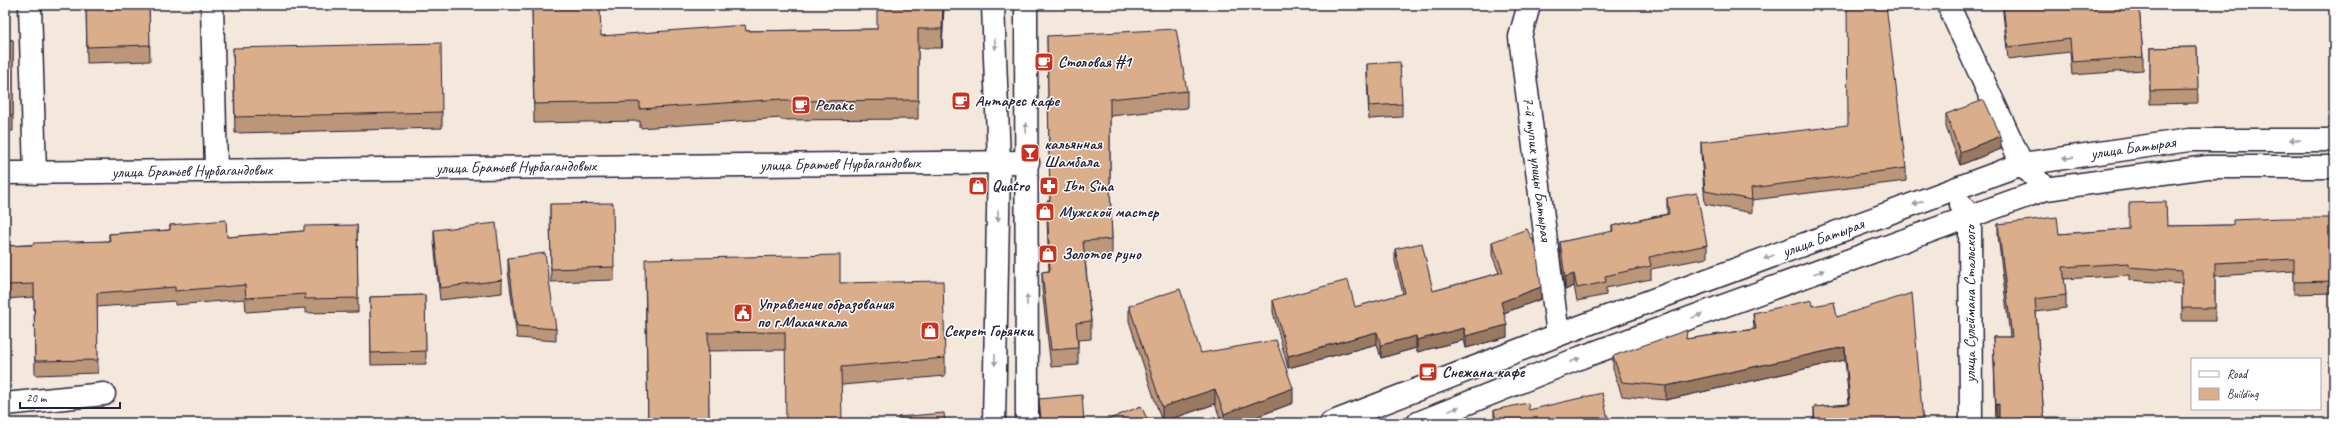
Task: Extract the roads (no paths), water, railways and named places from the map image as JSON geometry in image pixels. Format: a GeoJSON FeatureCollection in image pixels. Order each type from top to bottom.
{"type":"FeatureCollection","features":[{"type":"Feature","properties":{"kind":"main road"},"geometry":{"type":"LineString","coordinates":[[30,5],[35,173]]}},
{"type":"Feature","properties":{"kind":"main road"},"geometry":{"type":"LineString","coordinates":[[212,5],[216,171]]}},
{"type":"Feature","properties":{"kind":"main road"},"geometry":{"type":"LineString","coordinates":[[993,5],[999,162],[994,423]]}},
{"type":"Feature","properties":{"kind":"main road"},"geometry":{"type":"LineString","coordinates":[[1026,5],[1026,127],[1028,162],[1027,423]]}},
{"type":"Feature","properties":{"kind":"main road","name":"7-й тупик улицы Батырая"},"geometry":{"type":"LineString","coordinates":[[1529,5],[1520,37],[1558,335]]}},
{"type":"Feature","properties":{"kind":"main road"},"geometry":{"type":"LineString","coordinates":[[1950,5],[1950,10],[2022,164],[2046,189]]}},
{"type":"Feature","properties":{"kind":"main road","name":"улица Батырая"},"geometry":{"type":"LineString","coordinates":[[1331,423],[1558,335],[2022,164],[2189,140],[2334,140]]}},
{"type":"Feature","properties":{"kind":"main road","name":"улица Братьев Нурбагандовых"},"geometry":{"type":"LineString","coordinates":[[5,174],[1028,162]]}},
{"type":"Feature","properties":{"kind":"main road","name":"улица Батырая"},"geometry":{"type":"LineString","coordinates":[[1418,423],[1582,357],[2046,189],[2207,167],[2334,167]]}},
{"type":"Feature","properties":{"kind":"main road","name":"улица Сулеймана Стальского"},"geometry":{"type":"LineString","coordinates":[[1948,192],[1964,218],[1971,423]]}},
{"type":"Feature","properties":{"kind":"main road","name":"улица Сулеймана Стальского"},"geometry":{"type":"LineString","coordinates":[[1961,423],[1964,218]]}},
{"type":"Feature","properties":{"kind":"main road"},"geometry":{"type":"LineString","coordinates":[[5,404],[104,394]]}},
{"type":"Feature","properties":{"kind":"place","name":"Столовая #1"},"geometry":{"type":"Point","coordinates":[1044,62]}},
{"type":"Feature","properties":{"kind":"place","name":"Антарес кафе"},"geometry":{"type":"Point","coordinates":[961,101]}},
{"type":"Feature","properties":{"kind":"place","name":"Релакс"},"geometry":{"type":"Point","coordinates":[801,105]}},
{"type":"Feature","properties":{"kind":"place","name":"кальянная Шамбала"},"geometry":{"type":"Point","coordinates":[1030,153]}},
{"type":"Feature","properties":{"kind":"place","name":"Quatro"},"geometry":{"type":"Point","coordinates":[978,186]}},
{"type":"Feature","properties":{"kind":"place","name":"Ibn Sina"},"geometry":{"type":"Point","coordinates":[1049,186]}},
{"type":"Feature","properties":{"kind":"place","name":"Мужской мастер"},"geometry":{"type":"Point","coordinates":[1045,212]}},
{"type":"Feature","properties":{"kind":"place","name":"Золотое руно"},"geometry":{"type":"Point","coordinates":[1048,254]}},
{"type":"Feature","properties":{"kind":"place","name":"Управление образования по г.Махачкала"},"geometry":{"type":"Point","coordinates":[743,313]}},
{"type":"Feature","properties":{"kind":"place","name":"Секрет Горянки"},"geometry":{"type":"Point","coordinates":[930,331]}},
{"type":"Feature","properties":{"kind":"place","name":"Снежана кафе"},"geometry":{"type":"Point","coordinates":[1428,372]}}]}
